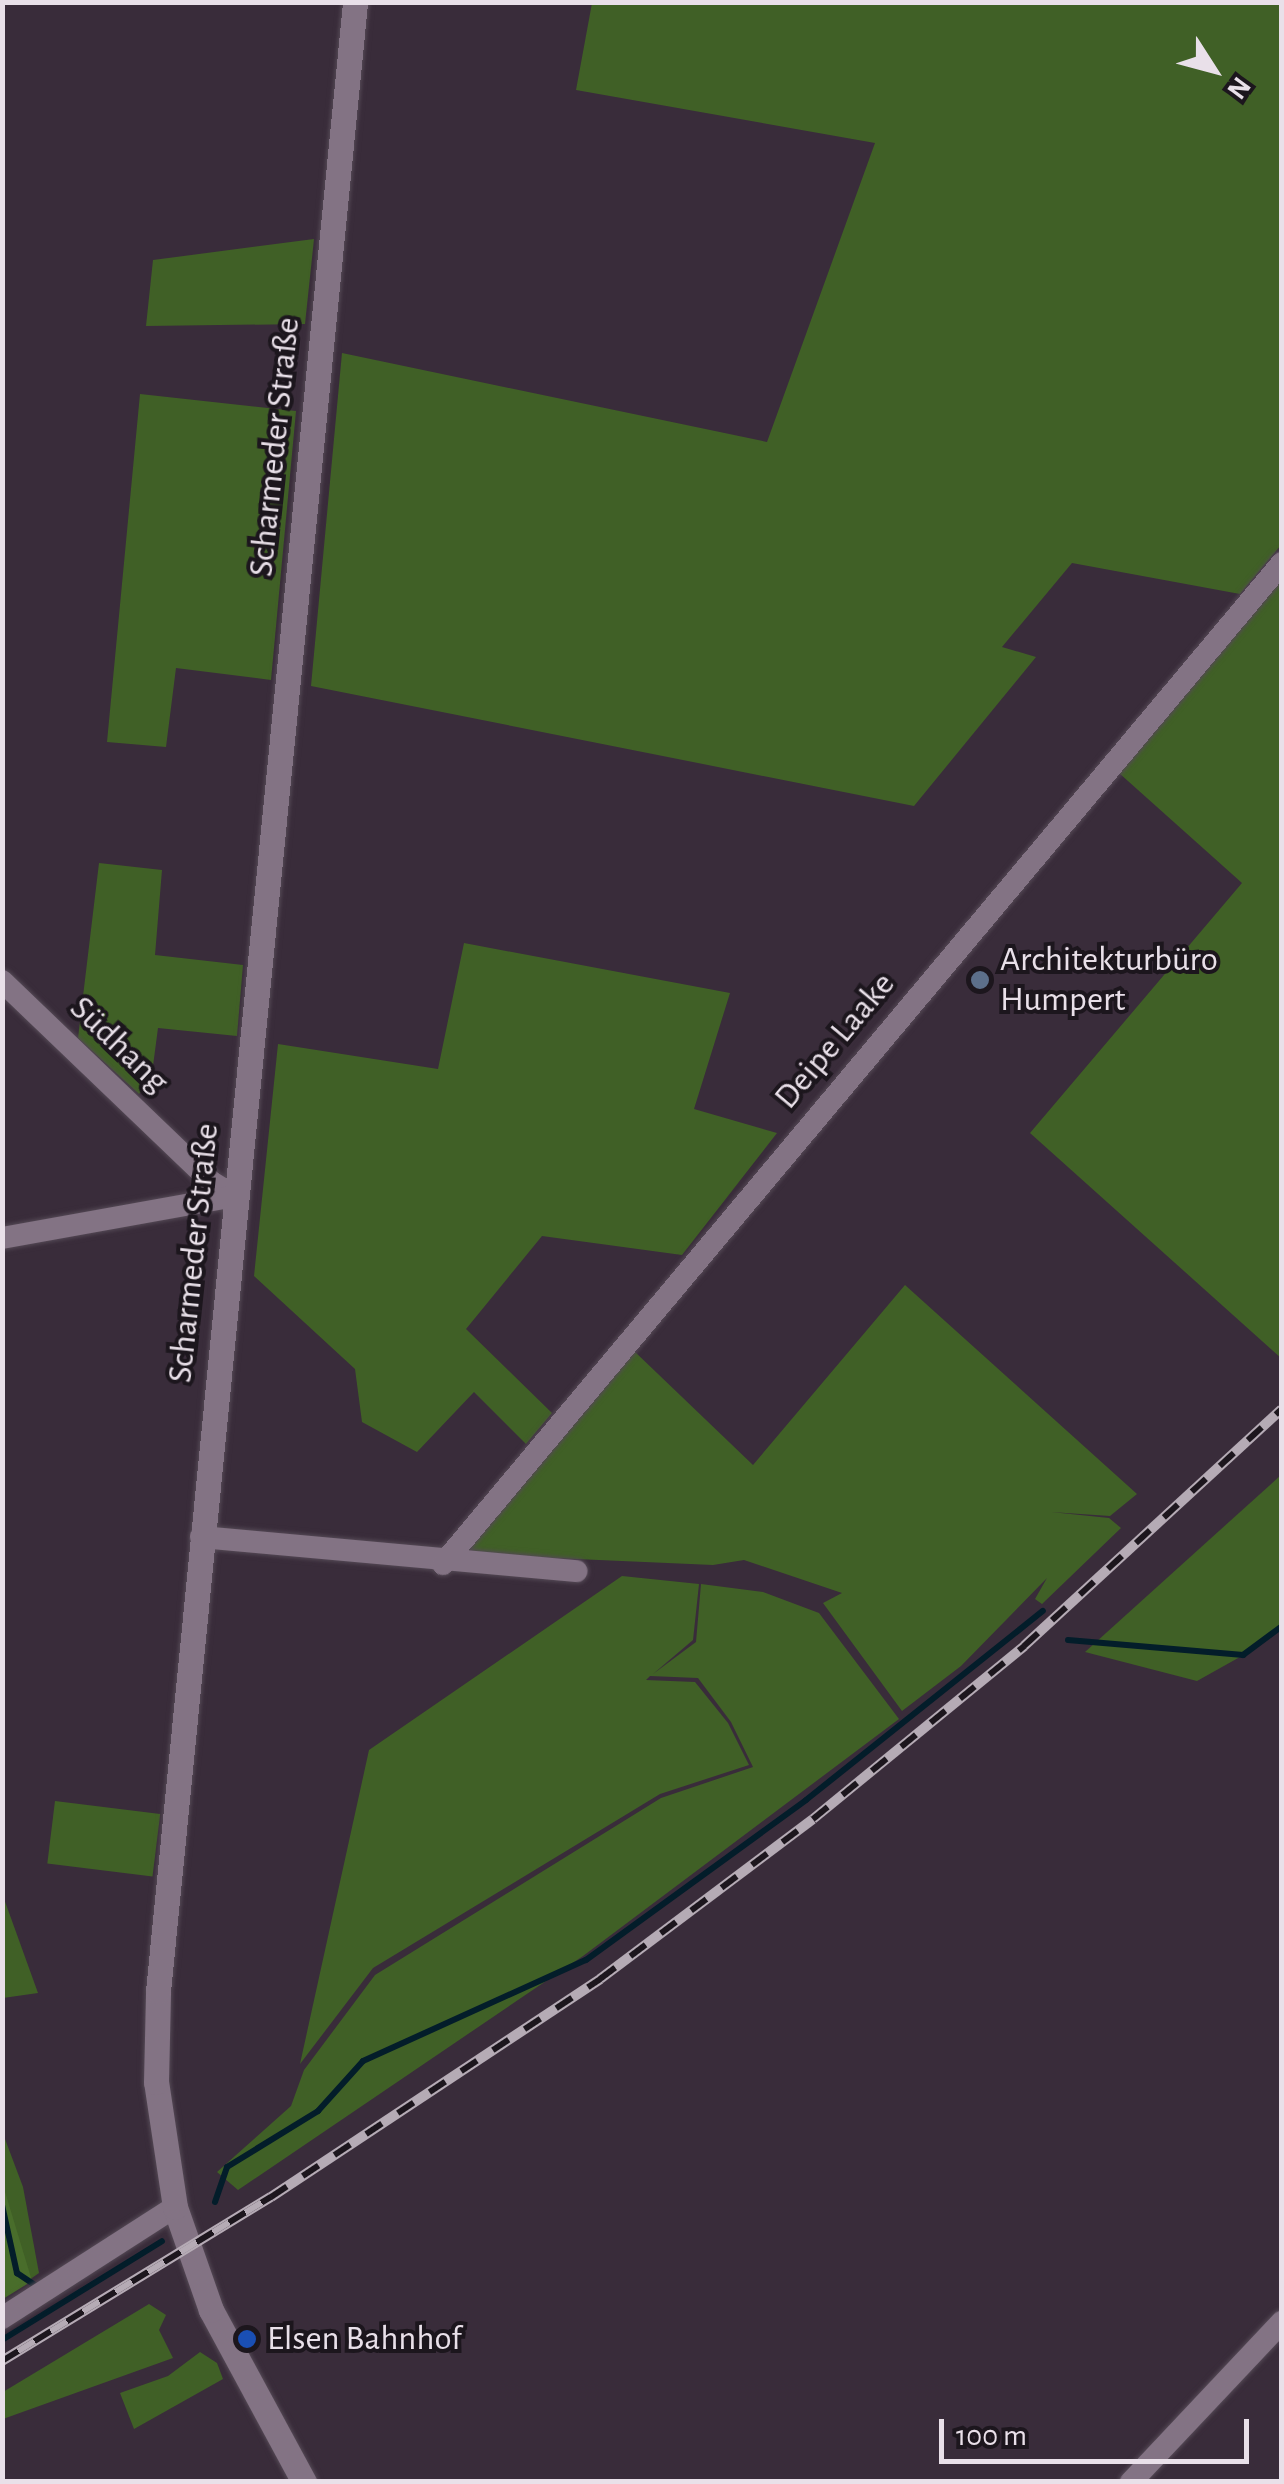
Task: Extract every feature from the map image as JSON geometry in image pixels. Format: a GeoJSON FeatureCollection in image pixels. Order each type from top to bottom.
{"type":"FeatureCollection","features":[{"type":"Feature","properties":{"kind":"street","name":"Scharmeder Straße"},"geometry":{"type":"LineString","coordinates":[[304,2482],[211,2310],[175,2207],[156,2082],[158,1991],[201,1537],[355,2]]}},
{"type":"Feature","properties":{"kind":"street","name":"Deipe Laake"},"geometry":{"type":"LineString","coordinates":[[443,1564],[1282,563]]}},
{"type":"Feature","properties":{"kind":"street","name":"Südhang"},"geometry":{"type":"LineString","coordinates":[[2,981],[213,1183],[235,1196]]}},
{"type":"Feature","properties":{"kind":"street"},"geometry":{"type":"LineString","coordinates":[[2,1238],[235,1196]]}},
{"type":"Feature","properties":{"kind":"street"},"geometry":{"type":"LineString","coordinates":[[201,1537],[443,1564],[576,1572]]}},
{"type":"Feature","properties":{"kind":"street"},"geometry":{"type":"LineString","coordinates":[[2,2318],[175,2207]]}},
{"type":"Feature","properties":{"kind":"street"},"geometry":{"type":"LineString","coordinates":[[1130,2482],[1282,2322]]}},
{"type":"Feature","properties":{"kind":"green space"},"geometry":{"type":"Polygon","coordinates":[[[592,3],[1281,3],[1281,545],[1240,594],[1072,563],[1002,647],[1036,657],[914,806],[311,686],[342,353],[767,442],[875,143],[576,90],[592,3]]]}},
{"type":"Feature","properties":{"kind":"green space"},"geometry":{"type":"Polygon","coordinates":[[[314,239],[305,324],[146,326],[153,260],[314,239]]]}},
{"type":"Feature","properties":{"kind":"green space"},"geometry":{"type":"Polygon","coordinates":[[[140,394],[296,411],[271,680],[176,668],[166,747],[107,742],[140,394]]]}},
{"type":"Feature","properties":{"kind":"green space"},"geometry":{"type":"Polygon","coordinates":[[[1281,581],[1281,1358],[1030,1133],[1242,883],[1119,773],[1281,581]]]}},
{"type":"Feature","properties":{"kind":"green space"},"geometry":{"type":"Polygon","coordinates":[[[99,863],[162,870],[155,955],[243,965],[237,1036],[158,1028],[151,1081],[139,1094],[78,1038],[99,863]]]}},
{"type":"Feature","properties":{"kind":"green space"},"geometry":{"type":"Polygon","coordinates":[[[464,943],[730,993],[694,1109],[777,1133],[682,1255],[542,1236],[466,1329],[552,1413],[526,1444],[474,1392],[417,1452],[362,1422],[355,1369],[254,1276],[278,1044],[438,1069],[464,943]]]}},
{"type":"Feature","properties":{"kind":"green space"},"geometry":{"type":"Polygon","coordinates":[[[905,1285],[1137,1494],[1110,1516],[1051,1512],[1109,1518],[1121,1528],[1042,1604],[1035,1599],[1047,1578],[961,1666],[902,1711],[823,1603],[842,1593],[744,1560],[713,1565],[464,1554],[633,1350],[753,1465],[905,1285]]]}},
{"type":"Feature","properties":{"kind":"green space"},"geometry":{"type":"Polygon","coordinates":[[[1281,1475],[1281,1623],[1256,1648],[1197,1681],[1085,1652],[1281,1475]]]}},
{"type":"Feature","properties":{"kind":"green space"},"geometry":{"type":"Polygon","coordinates":[[[622,1576],[699,1584],[693,1640],[653,1674],[696,1642],[701,1584],[763,1592],[819,1613],[899,1719],[583,1956],[238,2190],[217,2172],[291,2106],[304,2070],[375,1975],[661,1798],[753,1767],[731,1722],[698,1678],[650,1676],[646,1680],[695,1682],[728,1723],[749,1765],[660,1794],[373,1968],[300,2064],[369,1750],[622,1576]]]}},
{"type":"Feature","properties":{"kind":"green space"},"geometry":{"type":"Polygon","coordinates":[[[55,1801],[160,1814],[153,1876],[47,1864],[55,1801]]]}},
{"type":"Feature","properties":{"kind":"green space"},"geometry":{"type":"Polygon","coordinates":[[[3,1896],[38,1993],[3,1998],[3,1896]]]}},
{"type":"Feature","properties":{"kind":"green space"},"geometry":{"type":"Polygon","coordinates":[[[2,2131],[23,2187],[39,2273],[3,2298],[2,2131]]]}},
{"type":"Feature","properties":{"kind":"green space"},"geometry":{"type":"Polygon","coordinates":[[[2,2182],[32,2281],[3,2299],[2,2299],[2,2182]]]}},
{"type":"Feature","properties":{"kind":"green space"},"geometry":{"type":"Polygon","coordinates":[[[149,2304],[166,2315],[159,2330],[173,2358],[3,2419],[3,2392],[149,2304]]]}},
{"type":"Feature","properties":{"kind":"green space"},"geometry":{"type":"Polygon","coordinates":[[[200,2352],[217,2363],[223,2379],[134,2429],[120,2393],[168,2376],[200,2352]]]}},
{"type":"Feature","properties":{"kind":"waterway"},"geometry":{"type":"LineString","coordinates":[[215,2202],[227,2167],[318,2111],[363,2061],[586,1960],[806,1800],[1043,1611]]}},
{"type":"Feature","properties":{"kind":"waterway"},"geometry":{"type":"LineString","coordinates":[[1068,1640],[1243,1655],[1282,1626]]}},
{"type":"Feature","properties":{"kind":"waterway"},"geometry":{"type":"LineString","coordinates":[[2,2205],[17,2273],[36,2286]]}},
{"type":"Feature","properties":{"kind":"waterway"},"geometry":{"type":"LineString","coordinates":[[2,2340],[162,2241]]}},
{"type":"Feature","properties":{"kind":"railway"},"geometry":{"type":"LineString","coordinates":[[2,2361],[271,2197],[600,1979],[813,1819],[1024,1646],[1282,1409]]}},
{"type":"Feature","properties":{"kind":"place","name":"Architekturbüro Humpert"},"geometry":{"type":"Point","coordinates":[980,980]}},
{"type":"Feature","properties":{"kind":"place","name":"Elsen Bahnhof"},"geometry":{"type":"Point","coordinates":[247,2339]}}]}
